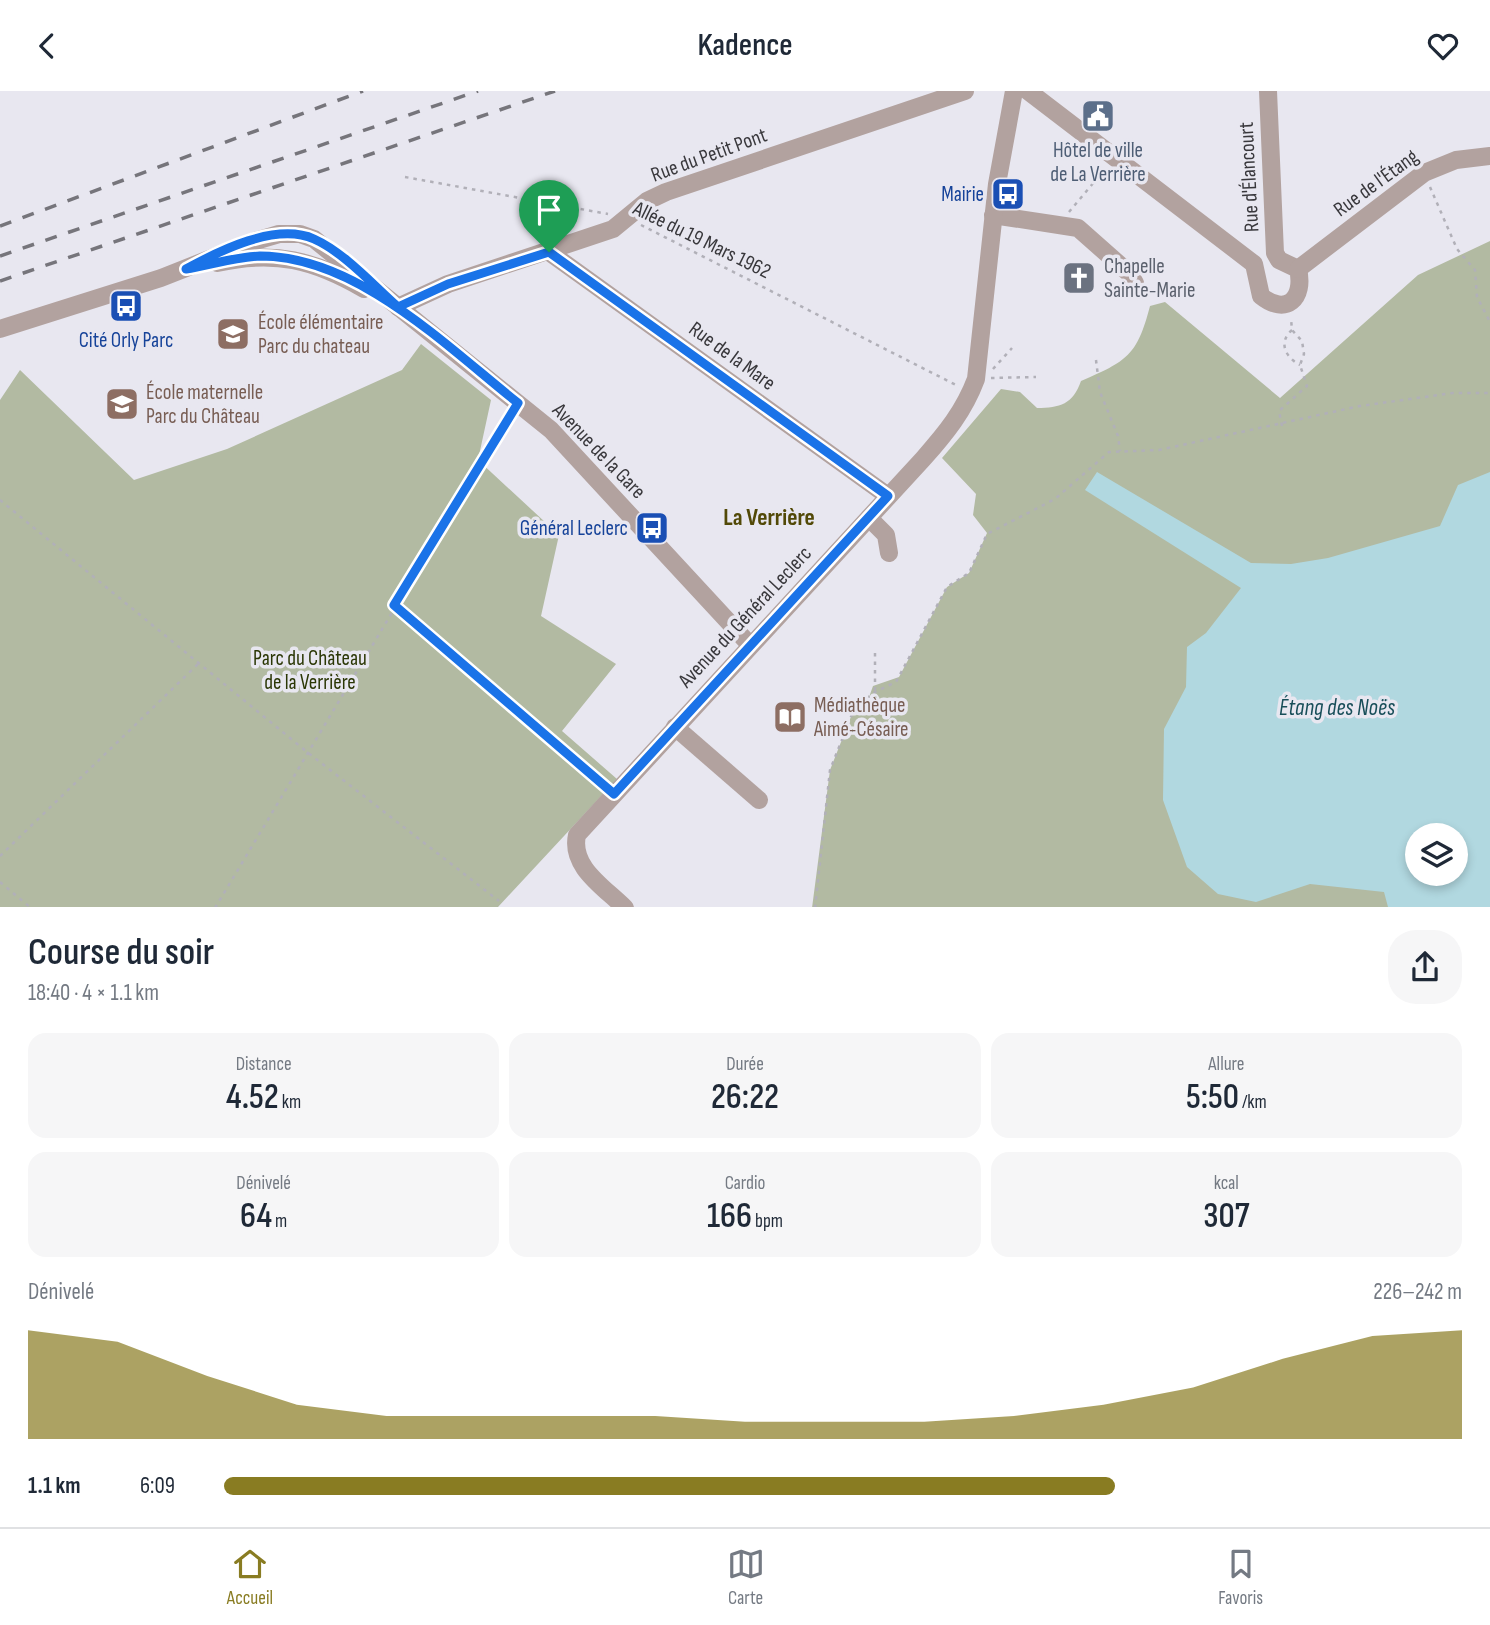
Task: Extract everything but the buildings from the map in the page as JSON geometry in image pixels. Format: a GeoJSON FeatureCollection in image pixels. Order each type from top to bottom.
{"type":"FeatureCollection","features":[{"type":"Feature","properties":{"kind":"street","name":"Rue du Petit Pont"},"geometry":{"type":"LineString","coordinates":[[398,307],[448,284],[613,229],[647,201],[666,192],[965,91]]}},
{"type":"Feature","properties":{"kind":"street","name":"Avenue du Général Leclerc"},"geometry":{"type":"LineString","coordinates":[[624,907],[580,864],[574,849],[578,835],[956,423],[976,379],[993,215],[1014,91]]}},
{"type":"Feature","properties":{"kind":"street"},"geometry":{"type":"LineString","coordinates":[[1028,91],[1254,264],[1261,296],[1272,305],[1286,305],[1295,299],[1300,289],[1298,269]]}},
{"type":"Feature","properties":{"kind":"street","name":"Rue d'Élancourt"},"geometry":{"type":"LineString","coordinates":[[1268,91],[1275,253],[1279,260],[1298,269]]}},
{"type":"Feature","properties":{"kind":"street","name":"Rue de l'Étang"},"geometry":{"type":"LineString","coordinates":[[1298,269],[1424,173],[1456,160],[1490,156]]}},
{"type":"Feature","properties":{"kind":"street"},"geometry":{"type":"LineString","coordinates":[[993,215],[1078,228],[1130,274],[1135,283]]}},
{"type":"Feature","properties":{"kind":"street","name":"Avenue de la Gare"},"geometry":{"type":"LineString","coordinates":[[0,329],[186,269],[255,240],[279,234],[300,234],[328,247],[518,403],[573,453],[750,645]]}},
{"type":"Feature","properties":{"kind":"street","name":"Rue de la Mare"},"geometry":{"type":"LineString","coordinates":[[549,252],[888,496]]}},
{"type":"Feature","properties":{"kind":"street","name":"Avenue de la Gare"},"geometry":{"type":"LineString","coordinates":[[186,269],[259,256],[287,258],[320,266],[398,307]]}},
{"type":"Feature","properties":{"kind":"street"},"geometry":{"type":"LineString","coordinates":[[869,518],[886,534],[889,553]]}},
{"type":"Feature","properties":{"kind":"street"},"geometry":{"type":"LineString","coordinates":[[675,727],[759,800]]}},
{"type":"Feature","properties":{"kind":"path"},"geometry":{"type":"LineString","coordinates":[[1058,225],[1114,159]]}},
{"type":"Feature","properties":{"kind":"path"},"geometry":{"type":"LineString","coordinates":[[1424,173],[1457,249],[1475,270],[1477,297],[1490,322]]}},
{"type":"Feature","properties":{"kind":"path","name":"Allée du 19 Mars 1962"},"geometry":{"type":"LineString","coordinates":[[405,177],[628,218],[966,389]]}},
{"type":"Feature","properties":{"kind":"path"},"geometry":{"type":"LineString","coordinates":[[1282,426],[1279,411],[1307,386],[1300,365],[1304,354],[1302,341],[1292,330],[1286,305]]}},
{"type":"Feature","properties":{"kind":"path"},"geometry":{"type":"LineString","coordinates":[[1292,330],[1284,340],[1284,350],[1291,360],[1300,365]]}},
{"type":"Feature","properties":{"kind":"path"},"geometry":{"type":"LineString","coordinates":[[1012,348],[985,378],[1036,377]]}},
{"type":"Feature","properties":{"kind":"path"},"geometry":{"type":"LineString","coordinates":[[1096,361],[1100,392],[1118,436],[1120,451]]}},
{"type":"Feature","properties":{"kind":"path"},"geometry":{"type":"LineString","coordinates":[[816,907],[830,770],[854,709],[876,692],[896,682],[947,587],[970,573],[987,534],[1055,499],[1102,455],[1120,451],[1159,450],[1282,426],[1360,406],[1453,393],[1490,393]]}},
{"type":"Feature","properties":{"kind":"path"},"geometry":{"type":"LineString","coordinates":[[216,907],[394,605],[518,403]]}},
{"type":"Feature","properties":{"kind":"path"},"geometry":{"type":"LineString","coordinates":[[0,500],[307,752],[499,901]]}},
{"type":"Feature","properties":{"kind":"path"},"geometry":{"type":"LineString","coordinates":[[394,605],[614,794]]}},
{"type":"Feature","properties":{"kind":"path"},"geometry":{"type":"LineString","coordinates":[[875,653],[876,692]]}},
{"type":"Feature","properties":{"kind":"path"},"geometry":{"type":"LineString","coordinates":[[0,856],[198,664]]}},
{"type":"Feature","properties":{"kind":"path"},"geometry":{"type":"LineString","coordinates":[[0,882],[30,907]]}},
{"type":"Feature","properties":{"kind":"green space"},"geometry":{"type":"Polygon","coordinates":[[[1490,241],[1490,907],[812,907],[830,770],[854,709],[868,700],[873,686],[899,677],[947,587],[969,573],[987,533],[973,515],[976,494],[942,458],[1001,389],[1020,392],[1037,408],[1059,406],[1070,400],[1081,381],[1120,362],[1128,355],[1140,336],[1150,306],[1165,302],[1280,398],[1418,275],[1490,241]]]}},
{"type":"Feature","properties":{"kind":"green space","name":"Parc du Château de la Verrière"},"geometry":{"type":"Polygon","coordinates":[[[421,344],[491,400],[478,460],[559,535],[541,616],[616,664],[562,731],[617,779],[498,907],[0,907],[0,400],[20,370],[134,480],[227,449],[402,370],[421,344]]]}},
{"type":"Feature","properties":{"kind":"water","name":"Étang des Noës"},"geometry":{"type":"Polygon","coordinates":[[[1097,472],[1251,563],[1291,564],[1328,558],[1440,526],[1458,485],[1490,472],[1490,907],[1388,907],[1384,892],[1310,884],[1256,902],[1218,894],[1187,867],[1163,800],[1164,729],[1186,687],[1187,647],[1206,633],[1241,588],[1085,490],[1097,472]]]}},
{"type":"Feature","properties":{"kind":"railway"},"geometry":{"type":"LineString","coordinates":[[0,226],[363,91]]}},
{"type":"Feature","properties":{"kind":"railway"},"geometry":{"type":"LineString","coordinates":[[0,256],[478,91]]}},
{"type":"Feature","properties":{"kind":"railway"},"geometry":{"type":"LineString","coordinates":[[0,281],[555,91]]}},
{"type":"Feature","properties":{"kind":"place","name":"Hôtel de ville de La Verrière"},"geometry":{"type":"Point","coordinates":[1098,116]}},
{"type":"Feature","properties":{"kind":"place","name":"Mairie"},"geometry":{"type":"Point","coordinates":[1008,194]}},
{"type":"Feature","properties":{"kind":"place","name":"Chapelle Sainte-Marie"},"geometry":{"type":"Point","coordinates":[1079,278]}},
{"type":"Feature","properties":{"kind":"place","name":"Cité Orly Parc"},"geometry":{"type":"Point","coordinates":[126,306]}},
{"type":"Feature","properties":{"kind":"place","name":"École élémentaire Parc du chateau"},"geometry":{"type":"Point","coordinates":[233,334]}},
{"type":"Feature","properties":{"kind":"place","name":"École maternelle Parc du Château"},"geometry":{"type":"Point","coordinates":[122,404]}},
{"type":"Feature","properties":{"kind":"place","name":"Général Leclerc"},"geometry":{"type":"Point","coordinates":[652,528]}},
{"type":"Feature","properties":{"kind":"place","name":"Médiathèque Aimé-Césaire"},"geometry":{"type":"Point","coordinates":[790,717]}},
{"type":"Feature","properties":{"kind":"district","name":"La Verrière"},"geometry":{"type":"Point","coordinates":[769,517]}},
{"type":"Feature","properties":{"kind":"route"},"geometry":{"type":"LineString","coordinates":[[549,252],[448,284],[398,307],[328,247],[300,234],[279,234],[255,240],[204,259],[186,269],[259,256],[287,258],[320,266],[398,307],[518,403],[394,605],[614,794],[888,496],[549,252]]}}]}
